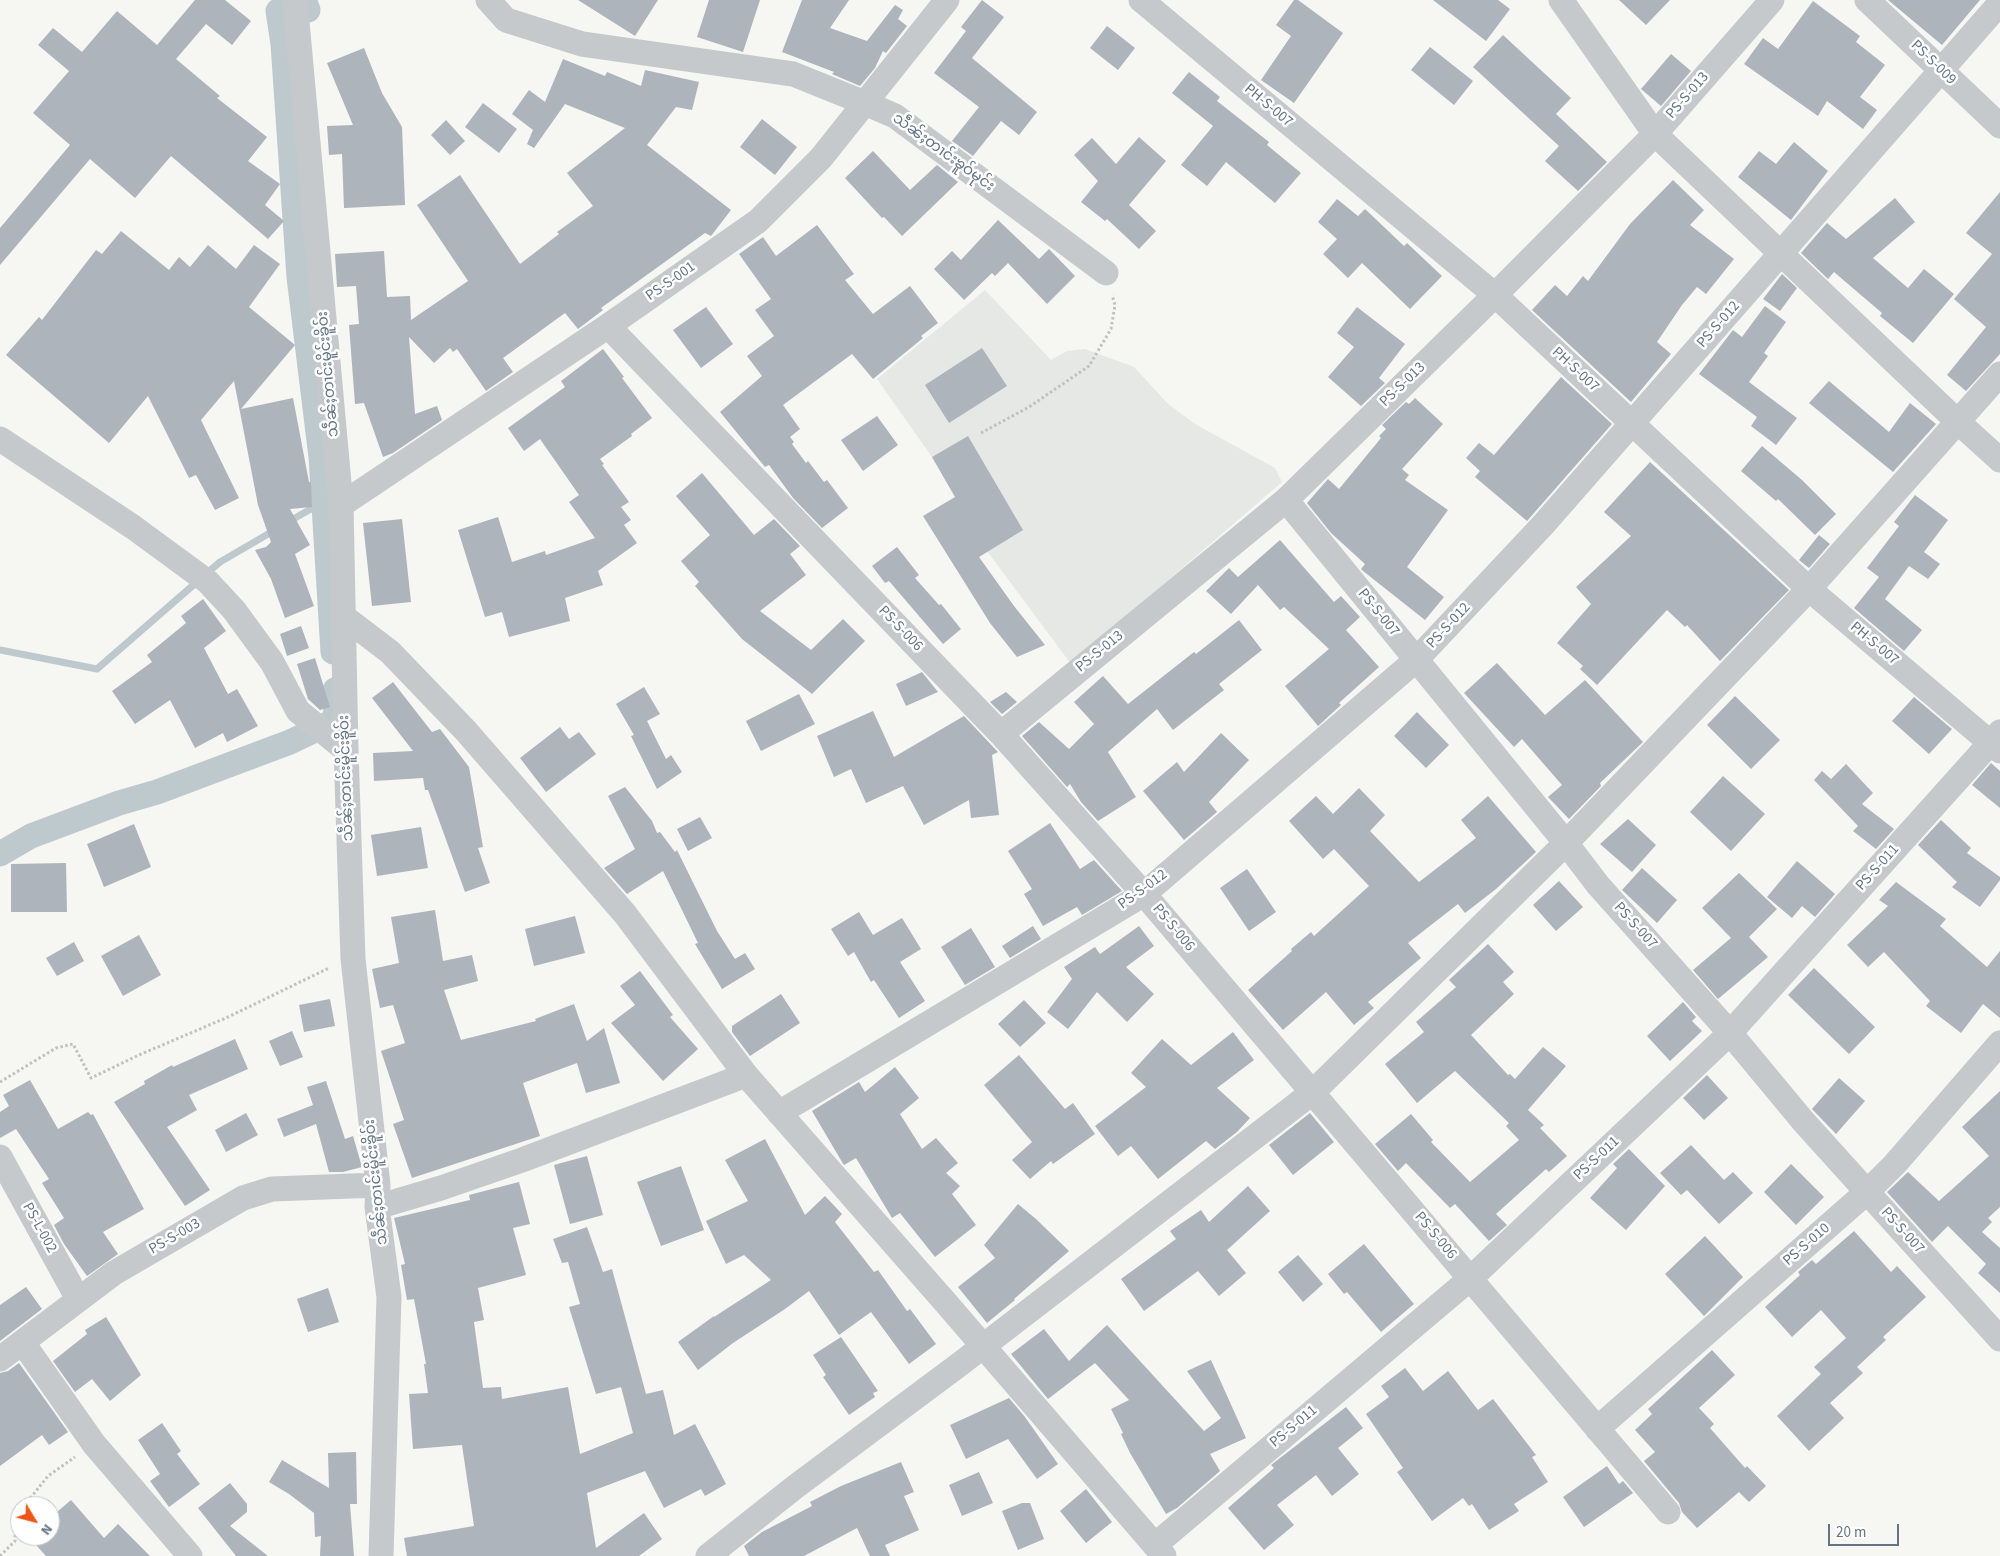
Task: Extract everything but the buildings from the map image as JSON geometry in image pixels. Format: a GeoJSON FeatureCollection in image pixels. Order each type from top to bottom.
{"type":"FeatureCollection","features":[{"type":"Feature","properties":{"kind":"street","name":"သဵၼ်ႈတၢင်းမိူင်းၶိူဝ်း"},"geometry":{"type":"LineString","coordinates":[[295,0],[341,505],[344,616],[337,742],[353,959],[390,1297],[381,1556]]}},
{"type":"Feature","properties":{"kind":"street","name":"သဵၼ်ႈတၢင်းၶူဝ်မုင်း"},"geometry":{"type":"LineString","coordinates":[[488,0],[506,20],[582,44],[793,74],[895,116],[1106,273]]}},
{"type":"Feature","properties":{"kind":"street","name":"PS-S-001"},"geometry":{"type":"LineString","coordinates":[[341,505],[608,326],[758,221],[821,158],[947,0]]}},
{"type":"Feature","properties":{"kind":"street","name":"PH-S-007"},"geometry":{"type":"LineString","coordinates":[[1141,0],[1495,295],[1809,589],[1997,742]]}},
{"type":"Feature","properties":{"kind":"street"},"geometry":{"type":"LineString","coordinates":[[1562,0],[1655,134],[1780,255],[2000,460]]}},
{"type":"Feature","properties":{"kind":"street","name":"PS-S-013"},"geometry":{"type":"LineString","coordinates":[[1001,734],[1286,500],[1495,295],[1655,134],[1772,0]]}},
{"type":"Feature","properties":{"kind":"street","name":"PS-S-009"},"geometry":{"type":"LineString","coordinates":[[1867,0],[2000,126]]}},
{"type":"Feature","properties":{"kind":"street","name":"PS-S-012"},"geometry":{"type":"LineString","coordinates":[[779,1113],[1144,894],[1416,660],[1542,526],[1633,424],[2000,4]]}},
{"type":"Feature","properties":{"kind":"street","name":"PS-S-006"},"geometry":{"type":"LineString","coordinates":[[608,326],[1001,734],[1144,894],[1668,1512]]}},
{"type":"Feature","properties":{"kind":"street"},"geometry":{"type":"LineString","coordinates":[[708,1556],[795,1487],[983,1346],[1313,1092],[1566,842],[1809,589],[2000,374]]}},
{"type":"Feature","properties":{"kind":"street"},"geometry":{"type":"LineString","coordinates":[[0,439],[203,578],[239,618],[272,662],[298,711],[337,742]]}},
{"type":"Feature","properties":{"kind":"street","name":"PS-S-007"},"geometry":{"type":"LineString","coordinates":[[1286,500],[1566,842],[1598,885],[1730,1033],[1803,1121],[2000,1339]]}},
{"type":"Feature","properties":{"kind":"street"},"geometry":{"type":"LineString","coordinates":[[344,616],[390,652],[466,731],[625,914],[746,1075],[1160,1550]]}},
{"type":"Feature","properties":{"kind":"street","name":"PS-S-011"},"geometry":{"type":"LineString","coordinates":[[1160,1550],[1471,1278],[1730,1033],[1997,742]]}},
{"type":"Feature","properties":{"kind":"street","name":"PS-S-010"},"geometry":{"type":"LineString","coordinates":[[1597,1429],[1867,1192],[1895,1164],[2000,1043]]}},
{"type":"Feature","properties":{"kind":"street","name":"PS-S-003"},"geometry":{"type":"LineString","coordinates":[[0,1359],[114,1273],[243,1198],[272,1190],[378,1196],[440,1188],[522,1160],[746,1075]]}},
{"type":"Feature","properties":{"kind":"street","name":"PS-L-002"},"geometry":{"type":"LineString","coordinates":[[0,1157],[78,1299]]}},
{"type":"Feature","properties":{"kind":"street"},"geometry":{"type":"LineString","coordinates":[[23,1343],[94,1444],[190,1556]]}},
{"type":"Feature","properties":{"kind":"path"},"geometry":{"type":"LineString","coordinates":[[981,433],[1029,407],[1089,366],[1111,330],[1115,305],[1106,273]]}},
{"type":"Feature","properties":{"kind":"path"},"geometry":{"type":"LineString","coordinates":[[0,1082],[56,1048],[73,1044],[91,1078],[139,1054],[228,1017],[333,966],[353,959]]}},
{"type":"Feature","properties":{"kind":"path"},"geometry":{"type":"LineString","coordinates":[[32,1496],[48,1476],[94,1444]]}},
{"type":"Feature","properties":{"kind":"path"},"geometry":{"type":"LineString","coordinates":[[0,1556],[10,1546]]}},
{"type":"Feature","properties":{"kind":"shaded area"},"geometry":{"type":"Polygon","coordinates":[[[985,290],[1051,360],[1067,351],[1085,349],[1134,367],[1168,404],[1195,424],[1275,468],[1282,482],[1071,664],[987,551],[932,457],[877,379],[985,290]]]}},
{"type":"Feature","properties":{"kind":"waterway"},"geometry":{"type":"LineString","coordinates":[[305,2],[308,10],[278,11],[283,44],[299,277],[321,457],[333,652]]}},
{"type":"Feature","properties":{"kind":"waterway"},"geometry":{"type":"LineString","coordinates":[[288,522],[325,501]]}},
{"type":"Feature","properties":{"kind":"waterway"},"geometry":{"type":"LineString","coordinates":[[206,574],[220,562],[275,530]]}},
{"type":"Feature","properties":{"kind":"waterway"},"geometry":{"type":"LineString","coordinates":[[0,650],[97,669],[198,581]]}},
{"type":"Feature","properties":{"kind":"waterway"},"geometry":{"type":"LineString","coordinates":[[0,854],[31,836],[119,803],[157,792],[290,742],[336,720],[335,690]]}}]}
